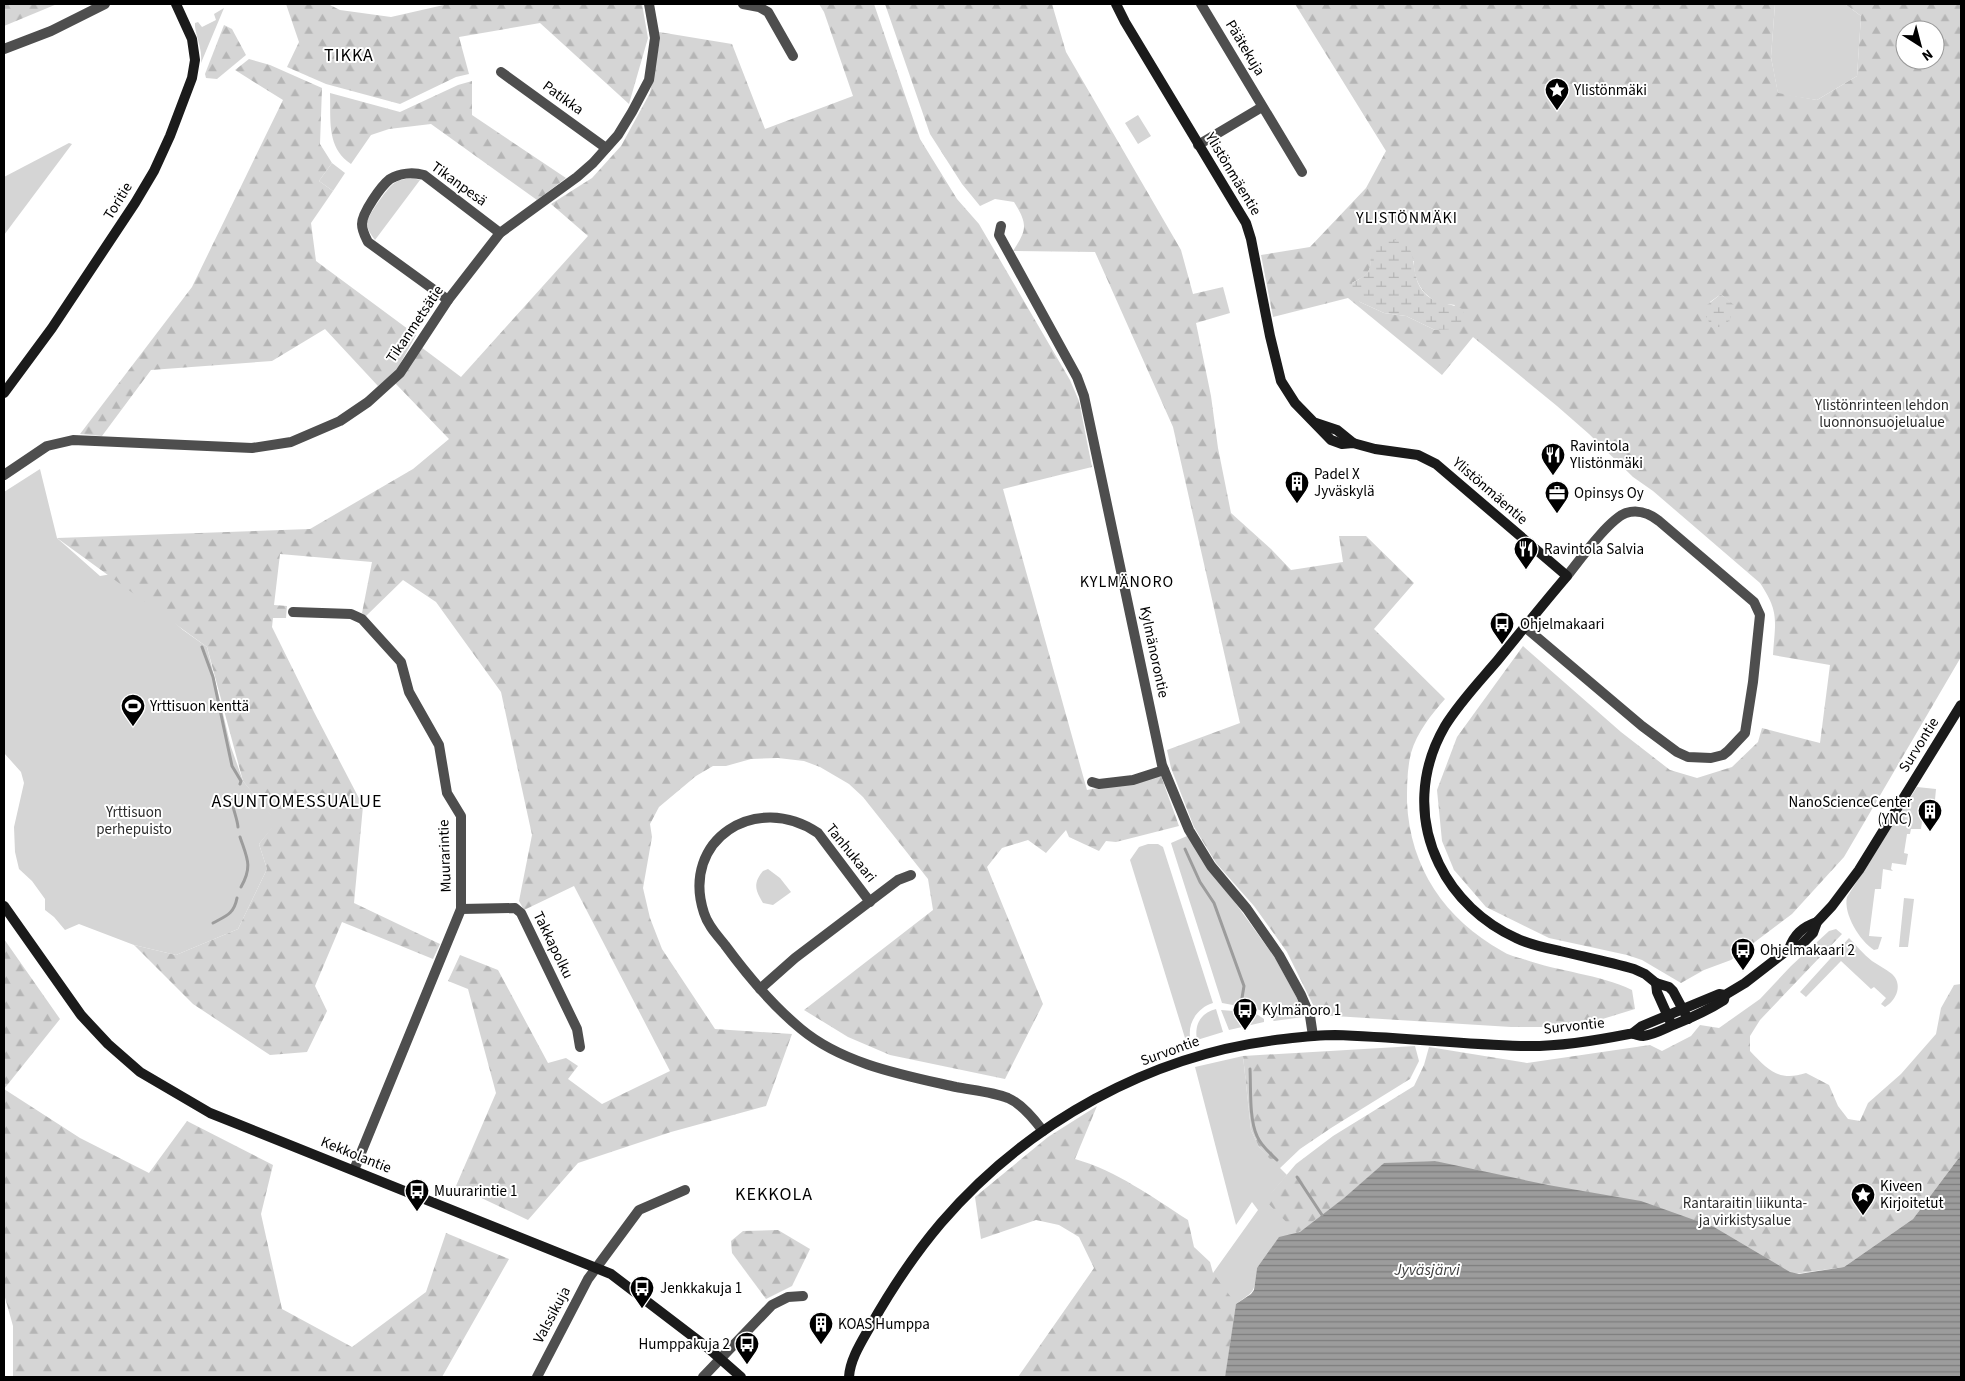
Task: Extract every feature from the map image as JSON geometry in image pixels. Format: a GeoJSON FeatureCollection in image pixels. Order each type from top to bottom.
{"type":"FeatureCollection","features":[{"type":"Feature","properties":{"kind":"street"},"geometry":{"type":"LineString","coordinates":[[4,49],[50,31],[105,4]]}},
{"type":"Feature","properties":{"kind":"street","name":"Toritie"},"geometry":{"type":"LineString","coordinates":[[4,394],[52,328],[136,204],[170,136],[192,78],[196,60],[192,39],[176,4]]}},
{"type":"Feature","properties":{"kind":"street","name":"Tikanmetsätie"},"geometry":{"type":"LineString","coordinates":[[4,475],[47,446],[73,440],[252,448],[291,442],[340,421],[368,402],[400,374],[448,300],[500,233],[577,177],[593,163],[632,112],[649,80],[654,38],[649,4]]}},
{"type":"Feature","properties":{"kind":"street"},"geometry":{"type":"LineString","coordinates":[[743,4],[759,7],[768,12],[792,56]]}},
{"type":"Feature","properties":{"kind":"street","name":"Ylistönmäentie"},"geometry":{"type":"LineString","coordinates":[[1116,4],[1130,31],[1246,223],[1281,381],[1295,403],[1316,423],[1337,430],[1353,443],[1376,449],[1418,455],[1436,464],[1567,576]]}},
{"type":"Feature","properties":{"kind":"street","name":"Päätekuja"},"geometry":{"type":"LineString","coordinates":[[1201,4],[1302,172]]}},
{"type":"Feature","properties":{"kind":"street","name":"Patikka"},"geometry":{"type":"LineString","coordinates":[[501,72],[606,148]]}},
{"type":"Feature","properties":{"kind":"street"},"geometry":{"type":"LineString","coordinates":[[1198,145],[1262,107]]}},
{"type":"Feature","properties":{"kind":"street","name":"Tikanpesä"},"geometry":{"type":"LineString","coordinates":[[448,300],[368,242],[362,225],[363,214],[379,192],[390,179],[400,175],[414,172],[424,175],[500,233]]}},
{"type":"Feature","properties":{"kind":"street","name":"Kylmänorontie"},"geometry":{"type":"LineString","coordinates":[[1001,226],[999,235],[1077,377],[1084,396],[1164,770],[1189,830],[1211,866],[1247,909],[1279,955],[1310,1016],[1313,1036]]}},
{"type":"Feature","properties":{"kind":"street"},"geometry":{"type":"LineString","coordinates":[[1525,628],[1642,726],[1677,752],[1688,757],[1710,758],[1723,755],[1738,743],[1745,733],[1753,682],[1760,615],[1754,602],[1659,521],[1652,516],[1642,513],[1627,513],[1613,522],[1457,709],[1436,744],[1428,770],[1423,800],[1423,816],[1430,847],[1442,872],[1467,904],[1501,931],[1518,939],[1634,969],[1645,974],[1656,983],[1669,987],[1686,1014]]}},
{"type":"Feature","properties":{"kind":"street","name":"Muurarintie"},"geometry":{"type":"LineString","coordinates":[[292,612],[351,614],[362,619],[401,662],[409,692],[439,746],[447,794],[461,816],[461,909],[354,1170]]}},
{"type":"Feature","properties":{"kind":"street","name":"Survontie"},"geometry":{"type":"LineString","coordinates":[[848,1376],[858,1347],[897,1280],[931,1235],[970,1193],[1004,1162],[1044,1131],[1094,1099],[1118,1087],[1184,1060],[1234,1046],[1313,1036],[1418,1038],[1523,1046],[1590,1042],[1634,1033],[1642,1026],[1670,1021],[1720,994],[1725,995],[1745,983],[1788,949],[1800,946],[1813,933],[1816,922],[1837,899],[1859,870],[1961,705]]}},
{"type":"Feature","properties":{"kind":"street"},"geometry":{"type":"LineString","coordinates":[[1092,782],[1099,784],[1134,780],[1164,770]]}},
{"type":"Feature","properties":{"kind":"street","name":"Tanhukaari"},"geometry":{"type":"LineString","coordinates":[[870,902],[818,833],[808,826],[784,818],[762,816],[732,828],[716,840],[701,868],[699,890],[704,912],[710,926],[760,989],[802,1030],[838,1052],[892,1071],[1008,1098],[1044,1131]]}},
{"type":"Feature","properties":{"kind":"street","name":"Tanhukaari"},"geometry":{"type":"LineString","coordinates":[[760,989],[795,958],[898,880],[911,875]]}},
{"type":"Feature","properties":{"kind":"street","name":"Kekkolantie"},"geometry":{"type":"LineString","coordinates":[[4,906],[81,1015],[108,1044],[140,1072],[210,1113],[611,1274],[741,1377]]}},
{"type":"Feature","properties":{"kind":"street","name":"Takkapolku"},"geometry":{"type":"LineString","coordinates":[[461,909],[515,908],[521,913],[577,1029],[580,1047]]}},
{"type":"Feature","properties":{"kind":"street"},"geometry":{"type":"LineString","coordinates":[[1656,983],[1657,992],[1670,1021]]}},
{"type":"Feature","properties":{"kind":"street","name":"Valssikuja"},"geometry":{"type":"LineString","coordinates":[[537,1377],[577,1298],[596,1268],[639,1210],[686,1190]]}},
{"type":"Feature","properties":{"kind":"street"},"geometry":{"type":"LineString","coordinates":[[702,1377],[772,1305],[788,1297],[802,1296]]}},
{"type":"Feature","properties":{"kind":"green space"},"geometry":{"type":"Polygon","coordinates":[[[4,4],[57,4],[4,26],[4,4]]]}},
{"type":"Feature","properties":{"kind":"green space"},"geometry":{"type":"Polygon","coordinates":[[[286,4],[328,4],[340,10],[391,17],[448,4],[642,4],[648,38],[629,104],[540,23],[459,37],[469,74],[456,77],[400,104],[326,84],[287,67],[299,42],[286,4]]]}},
{"type":"Feature","properties":{"kind":"green space"},"geometry":{"type":"Polygon","coordinates":[[[819,4],[874,4],[920,139],[957,199],[979,224],[1070,380],[1079,401],[1092,467],[1003,489],[1087,790],[1161,776],[1179,826],[1116,842],[1106,841],[1099,851],[1069,837],[1066,830],[1046,853],[1028,840],[1002,848],[987,867],[1043,1004],[1005,1079],[890,1055],[848,1037],[804,1010],[933,910],[928,879],[863,797],[849,784],[820,767],[804,761],[778,758],[751,759],[726,766],[713,766],[696,776],[659,807],[650,824],[652,837],[643,888],[650,918],[662,949],[715,1029],[792,1034],[766,1106],[671,1132],[578,1163],[528,1220],[456,1186],[496,1093],[468,989],[448,981],[460,955],[498,970],[548,1063],[566,1058],[578,1066],[568,1079],[602,1104],[670,1071],[574,886],[524,910],[519,901],[532,835],[501,692],[436,602],[403,580],[366,616],[362,613],[372,562],[280,554],[274,605],[287,606],[286,618],[273,618],[272,627],[363,806],[354,903],[440,944],[433,959],[342,922],[315,986],[327,1011],[307,1052],[270,1055],[193,1004],[134,945],[176,955],[238,929],[267,869],[259,844],[276,822],[243,781],[207,647],[57,538],[310,529],[413,469],[449,439],[395,383],[421,347],[461,377],[588,236],[551,204],[592,178],[621,146],[650,93],[660,40],[659,32],[732,44],[765,129],[853,96],[824,12],[819,4]]]}},
{"type":"Feature","properties":{"kind":"green space"},"geometry":{"type":"Polygon","coordinates":[[[885,4],[1052,4],[1066,52],[1181,250],[1193,294],[1223,287],[1230,313],[1196,323],[1211,396],[1218,448],[1231,513],[1291,570],[1343,562],[1339,536],[1366,536],[1414,583],[1374,629],[1445,699],[1417,738],[1411,753],[1408,778],[1407,802],[1415,849],[1423,870],[1434,889],[1464,924],[1504,952],[1537,963],[1606,980],[1632,990],[1635,1009],[1596,1021],[1547,1027],[1511,1027],[1318,1015],[1287,952],[1254,906],[1216,863],[1194,827],[1171,768],[1167,750],[1240,723],[1173,427],[1095,252],[1013,251],[1024,227],[1022,216],[1014,202],[995,199],[980,206],[962,184],[930,134],[885,4]]]}},
{"type":"Feature","properties":{"kind":"green space","name":"Ylistönrinteen lehdon luonnonsuojelualue"},"geometry":{"type":"Polygon","coordinates":[[[1295,4],[1775,4],[1771,57],[1778,93],[1817,100],[1857,76],[1861,16],[1845,4],[1961,4],[1961,657],[1844,857],[1792,914],[1731,960],[1704,970],[1681,983],[1642,960],[1549,938],[1486,907],[1454,870],[1442,841],[1437,790],[1457,737],[1523,646],[1621,732],[1670,770],[1697,778],[1732,767],[1758,742],[1762,728],[1820,743],[1830,665],[1773,655],[1775,618],[1771,602],[1760,583],[1653,491],[1633,477],[1557,406],[1473,337],[1442,375],[1348,298],[1273,317],[1261,255],[1310,247],[1366,188],[1386,151],[1295,4]],[[1371,256],[1370,267],[1367,273],[1352,283],[1360,302],[1384,313],[1406,316],[1435,330],[1455,305],[1439,303],[1423,291],[1415,274],[1414,261],[1371,256]],[[1721,294],[1710,302],[1709,322],[1734,306],[1721,294]]]}},
{"type":"Feature","properties":{"kind":"green space"},"geometry":{"type":"Polygon","coordinates":[[[1775,4],[1845,4],[1861,16],[1857,76],[1817,100],[1778,94],[1771,57],[1775,4]]]}},
{"type":"Feature","properties":{"kind":"green space"},"geometry":{"type":"Polygon","coordinates":[[[224,8],[201,63],[201,52],[195,23],[198,22],[202,27],[216,20],[214,14],[224,8]]]}},
{"type":"Feature","properties":{"kind":"green space"},"geometry":{"type":"Polygon","coordinates":[[[224,25],[232,29],[246,55],[217,79],[206,78],[205,74],[224,25]]]}},
{"type":"Feature","properties":{"kind":"green space"},"geometry":{"type":"Polygon","coordinates":[[[249,59],[270,65],[322,88],[320,144],[332,163],[319,181],[333,191],[311,223],[316,261],[416,335],[396,371],[378,386],[325,329],[272,361],[151,370],[102,436],[80,434],[192,287],[283,100],[235,70],[249,59]]]}},
{"type":"Feature","properties":{"kind":"green space"},"geometry":{"type":"Polygon","coordinates":[[[472,81],[472,115],[566,178],[537,200],[431,124],[389,129],[371,135],[351,164],[337,150],[330,123],[330,93],[400,112],[458,85],[472,81]]]}},
{"type":"Feature","properties":{"kind":"green space"},"geometry":{"type":"Polygon","coordinates":[[[1138,115],[1151,136],[1138,144],[1125,123],[1138,115]]]}},
{"type":"Feature","properties":{"kind":"green space"},"geometry":{"type":"Polygon","coordinates":[[[69,143],[72,144],[4,235],[4,177],[69,143]]]}},
{"type":"Feature","properties":{"kind":"green space"},"geometry":{"type":"Polygon","coordinates":[[[332,163],[345,173],[333,191],[319,181],[332,163]]]}},
{"type":"Feature","properties":{"kind":"green space"},"geometry":{"type":"Polygon","coordinates":[[[412,178],[420,180],[375,240],[367,223],[374,209],[393,184],[412,178]]]}},
{"type":"Feature","properties":{"kind":"green space"},"geometry":{"type":"Polygon","coordinates":[[[1390,239],[1400,242],[1410,251],[1417,279],[1424,293],[1435,300],[1464,310],[1460,329],[1435,330],[1406,316],[1384,313],[1360,302],[1354,294],[1352,283],[1365,275],[1370,269],[1372,246],[1379,240],[1390,239]]]}},
{"type":"Feature","properties":{"kind":"green space"},"geometry":{"type":"Polygon","coordinates":[[[1721,294],[1735,306],[1730,319],[1724,326],[1712,328],[1706,316],[1707,305],[1721,294]]]}},
{"type":"Feature","properties":{"kind":"green space","name":"Yrttisuon perhepuisto"},"geometry":{"type":"Polygon","coordinates":[[[40,469],[57,538],[100,576],[118,573],[183,630],[207,647],[231,747],[243,781],[277,822],[259,844],[267,869],[238,929],[176,955],[134,945],[79,924],[65,930],[45,910],[45,899],[32,881],[19,869],[15,852],[14,827],[24,783],[21,772],[4,753],[4,492],[40,469]]]}},
{"type":"Feature","properties":{"kind":"green space"},"geometry":{"type":"Polygon","coordinates":[[[1917,787],[1936,789],[1935,800],[1925,799],[1921,829],[1911,829],[1910,834],[1907,834],[1904,853],[1908,854],[1906,865],[1892,863],[1891,869],[1893,871],[1883,869],[1881,889],[1875,889],[1869,936],[1882,937],[1878,949],[1874,950],[1858,934],[1850,919],[1846,904],[1847,897],[1917,787]]]}},
{"type":"Feature","properties":{"kind":"green space"},"geometry":{"type":"Polygon","coordinates":[[[1187,836],[1275,958],[1297,998],[1303,1017],[1274,1021],[1260,1010],[1222,1003],[1171,843],[1187,836]]]}},
{"type":"Feature","properties":{"kind":"green space"},"geometry":{"type":"Polygon","coordinates":[[[1148,844],[1158,844],[1163,847],[1213,1003],[1199,1011],[1193,1020],[1190,1037],[1185,1038],[1130,860],[1139,847],[1148,844]]]}},
{"type":"Feature","properties":{"kind":"green space"},"geometry":{"type":"Polygon","coordinates":[[[768,869],[780,878],[791,892],[773,905],[763,903],[756,887],[760,875],[768,869]]]}},
{"type":"Feature","properties":{"kind":"green space"},"geometry":{"type":"Polygon","coordinates":[[[1904,898],[1914,899],[1908,947],[1899,947],[1904,898]]]}},
{"type":"Feature","properties":{"kind":"green space","name":"Rantaraitin liikunta- ja virkistysalue"},"geometry":{"type":"Polygon","coordinates":[[[1836,929],[1842,934],[1760,1020],[1750,1036],[1750,1051],[1769,1069],[1781,1075],[1788,1076],[1806,1073],[1829,1085],[1838,1106],[1848,1119],[1860,1121],[1868,1103],[1901,1074],[1936,1034],[1941,1008],[1954,985],[1961,984],[1961,1155],[1913,1219],[1844,1267],[1794,1274],[1641,1201],[1548,1185],[1435,1161],[1384,1163],[1344,1198],[1297,1233],[1265,1200],[1296,1164],[1333,1136],[1414,1086],[1424,1065],[1429,1047],[1527,1063],[1650,1045],[1662,1051],[1691,1036],[1700,1025],[1719,1028],[1760,999],[1791,966],[1829,931],[1836,929]]]}},
{"type":"Feature","properties":{"kind":"green space"},"geometry":{"type":"Polygon","coordinates":[[[1849,938],[1872,961],[1890,972],[1895,978],[1898,987],[1897,992],[1893,1000],[1885,1007],[1881,1004],[1886,998],[1874,987],[1871,989],[1841,961],[1806,997],[1800,992],[1849,938]]]}},
{"type":"Feature","properties":{"kind":"green space"},"geometry":{"type":"Polygon","coordinates":[[[4,939],[60,1019],[4,1089],[4,939]]]}},
{"type":"Feature","properties":{"kind":"green space"},"geometry":{"type":"Polygon","coordinates":[[[1216,1009],[1223,1032],[1197,1040],[1196,1034],[1200,1020],[1206,1013],[1216,1009]]]}},
{"type":"Feature","properties":{"kind":"green space"},"geometry":{"type":"Polygon","coordinates":[[[1221,1010],[1258,1015],[1264,1019],[1264,1022],[1229,1030],[1221,1010]]]}},
{"type":"Feature","properties":{"kind":"green space"},"geometry":{"type":"Polygon","coordinates":[[[1415,1046],[1419,1061],[1410,1079],[1300,1149],[1279,1169],[1259,1147],[1251,1130],[1243,1056],[1415,1046]]]}},
{"type":"Feature","properties":{"kind":"green space","name":"Rantaraitin liikunta- ja virkistysalue"},"geometry":{"type":"Polygon","coordinates":[[[1243,1056],[1251,1130],[1259,1147],[1287,1175],[1270,1195],[1322,1157],[1961,1155],[1790,1272],[1435,1161],[1384,1163],[1257,1268],[1253,1290],[1236,1304],[1225,1377],[1213,1273],[1258,1210],[1252,1202],[1236,1225],[1195,1067],[1243,1056]]]}},
{"type":"Feature","properties":{"kind":"green space"},"geometry":{"type":"Polygon","coordinates":[[[4,1089],[80,1138],[149,1173],[187,1121],[273,1165],[261,1214],[282,1309],[352,1347],[426,1292],[446,1233],[509,1259],[442,1377],[13,1377],[13,1326],[4,1294],[4,1089]]]}},
{"type":"Feature","properties":{"kind":"green space"},"geometry":{"type":"Polygon","coordinates":[[[1097,1106],[1075,1159],[1105,1170],[1120,1178],[1188,1220],[1194,1247],[1210,1262],[1213,1273],[1236,1304],[1225,1377],[1018,1377],[1094,1268],[1079,1237],[1059,1225],[1036,1220],[981,1239],[975,1197],[1048,1137],[1097,1106]]]}},
{"type":"Feature","properties":{"kind":"green space"},"geometry":{"type":"Polygon","coordinates":[[[778,1230],[810,1249],[792,1286],[766,1299],[732,1253],[731,1241],[743,1231],[778,1230]]]}},
{"type":"Feature","properties":{"kind":"water","name":"Jyväsjärvi"},"geometry":{"type":"Polygon","coordinates":[[[1961,1155],[1961,1377],[1225,1377],[1236,1304],[1254,1290],[1257,1268],[1279,1237],[1300,1232],[1344,1198],[1384,1163],[1435,1161],[1548,1185],[1641,1201],[1714,1227],[1790,1272],[1799,1274],[1844,1267],[1913,1219],[1961,1155]]]}},
{"type":"Feature","properties":{"kind":"waterway"},"geometry":{"type":"LineString","coordinates":[[202,647],[213,677],[232,766],[241,781],[240,784]]}},
{"type":"Feature","properties":{"kind":"waterway"},"geometry":{"type":"LineString","coordinates":[[232,799],[238,827]]}},
{"type":"Feature","properties":{"kind":"waterway"},"geometry":{"type":"LineString","coordinates":[[240,837],[248,862],[247,873],[241,887]]}},
{"type":"Feature","properties":{"kind":"waterway"},"geometry":{"type":"LineString","coordinates":[[1185,849],[1200,882],[1214,903],[1244,986],[1242,998]]}},
{"type":"Feature","properties":{"kind":"waterway"},"geometry":{"type":"LineString","coordinates":[[213,923],[232,911],[237,898]]}},
{"type":"Feature","properties":{"kind":"waterway"},"geometry":{"type":"LineString","coordinates":[[1250,1069],[1254,1129],[1261,1143],[1277,1160]]}},
{"type":"Feature","properties":{"kind":"waterway"},"geometry":{"type":"LineString","coordinates":[[1297,1177],[1322,1215]]}},
{"type":"Feature","properties":{"kind":"place","name":"Ylistönmäki"},"geometry":{"type":"Point","coordinates":[1557,111]}},
{"type":"Feature","properties":{"kind":"place","name":"Ravintola Ylistönmäki"},"geometry":{"type":"Point","coordinates":[1553,476]}},
{"type":"Feature","properties":{"kind":"place","name":"Padel X Jyväskylä"},"geometry":{"type":"Point","coordinates":[1297,504]}},
{"type":"Feature","properties":{"kind":"place","name":"Opinsys Oy"},"geometry":{"type":"Point","coordinates":[1557,514]}},
{"type":"Feature","properties":{"kind":"place","name":"Ravintola Salvia"},"geometry":{"type":"Point","coordinates":[1526,570]}},
{"type":"Feature","properties":{"kind":"place","name":"Ohjelmakaari"},"geometry":{"type":"Point","coordinates":[1502,645]}},
{"type":"Feature","properties":{"kind":"place","name":"Yrttisuon kenttä"},"geometry":{"type":"Point","coordinates":[133,727]}},
{"type":"Feature","properties":{"kind":"place","name":"NanoScienceCenter (YNC)"},"geometry":{"type":"Point","coordinates":[1930,832]}},
{"type":"Feature","properties":{"kind":"place","name":"Ohjelmakaari 2"},"geometry":{"type":"Point","coordinates":[1743,971]}},
{"type":"Feature","properties":{"kind":"place","name":"Kylmänoro 1"},"geometry":{"type":"Point","coordinates":[1245,1031]}},
{"type":"Feature","properties":{"kind":"place","name":"Muurarintie 1"},"geometry":{"type":"Point","coordinates":[417,1212]}},
{"type":"Feature","properties":{"kind":"place","name":"Kiveen Kirjoitetut"},"geometry":{"type":"Point","coordinates":[1863,1216]}},
{"type":"Feature","properties":{"kind":"place","name":"Jenkkakuja 1"},"geometry":{"type":"Point","coordinates":[642,1309]}},
{"type":"Feature","properties":{"kind":"place","name":"KOAS Humppa"},"geometry":{"type":"Point","coordinates":[821,1345]}},
{"type":"Feature","properties":{"kind":"place","name":"Humppakuja 2"},"geometry":{"type":"Point","coordinates":[747,1365]}},
{"type":"Feature","properties":{"kind":"district","name":"TIKKA"},"geometry":{"type":"Point","coordinates":[349,55]}},
{"type":"Feature","properties":{"kind":"district","name":"YLISTÖNMÄKI"},"geometry":{"type":"Point","coordinates":[1407,218]}},
{"type":"Feature","properties":{"kind":"district","name":"KYLMÄNORO"},"geometry":{"type":"Point","coordinates":[1127,582]}},
{"type":"Feature","properties":{"kind":"district","name":"ASUNTOMESSUALUE"},"geometry":{"type":"Point","coordinates":[297,801]}},
{"type":"Feature","properties":{"kind":"district","name":"KEKKOLA"},"geometry":{"type":"Point","coordinates":[774,1194]}}]}
